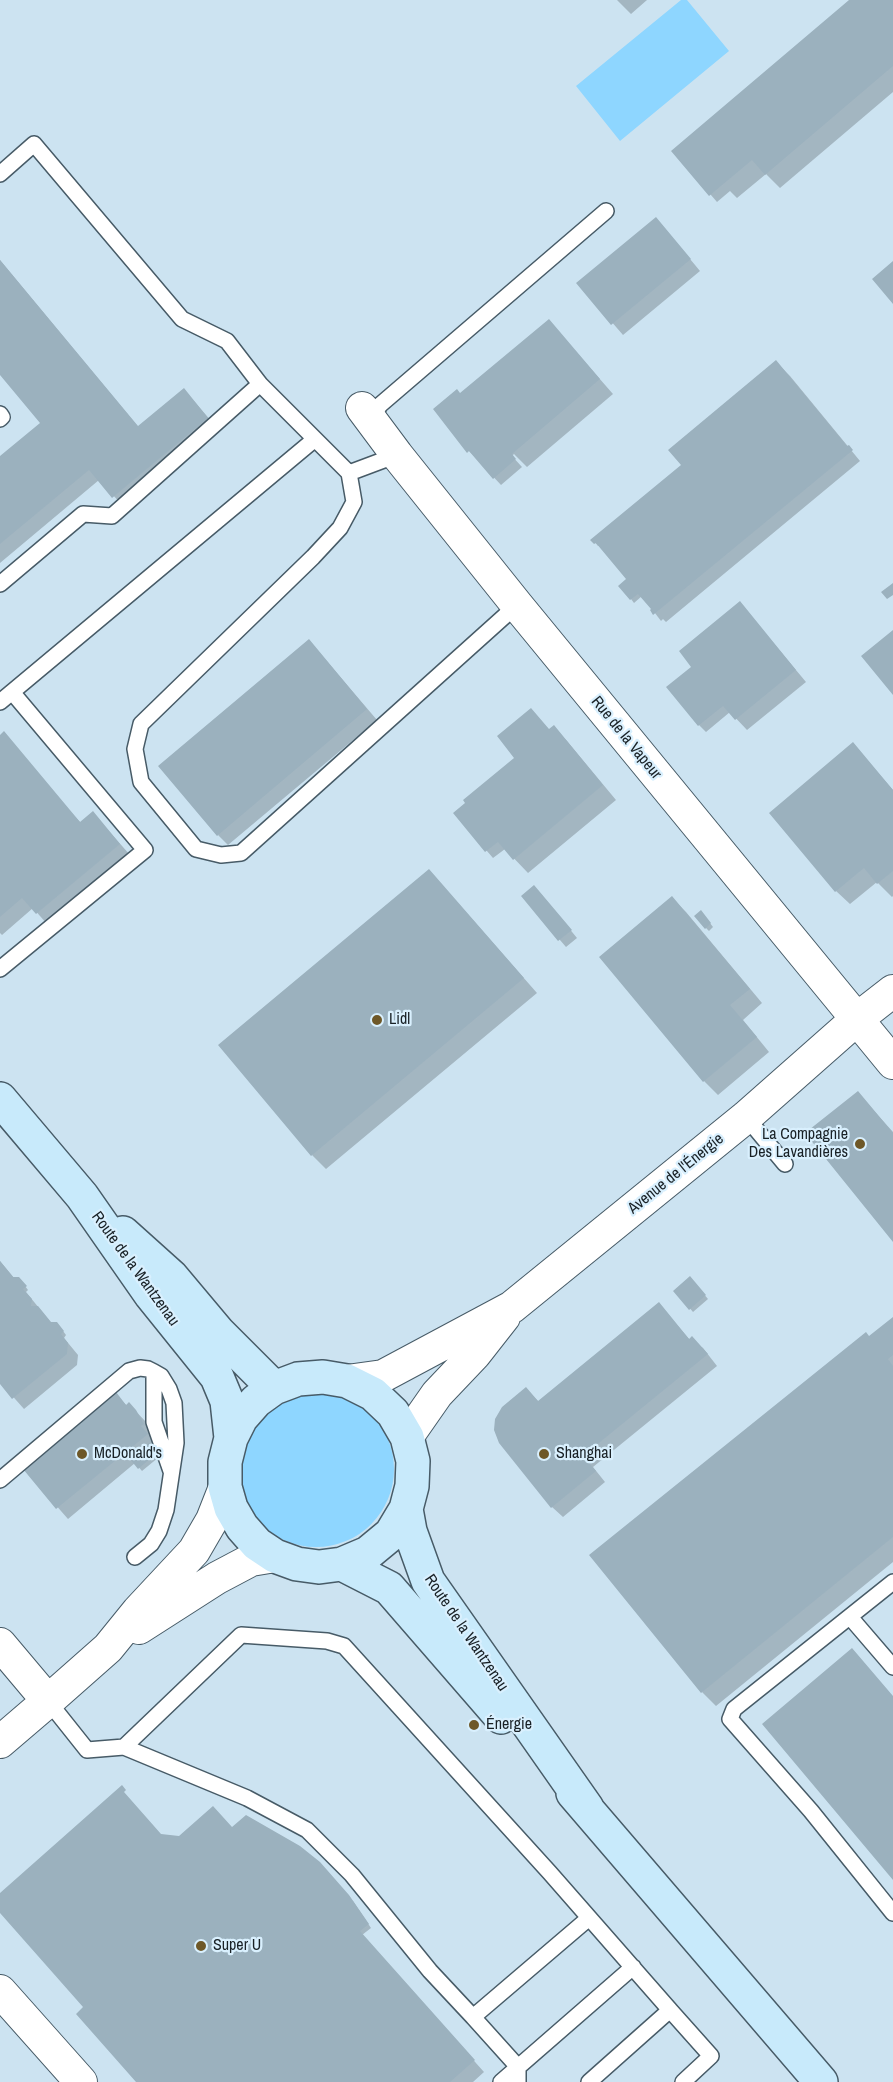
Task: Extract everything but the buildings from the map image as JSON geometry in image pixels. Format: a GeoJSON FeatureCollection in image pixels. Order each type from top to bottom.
{"type":"FeatureCollection","features":[{"type":"Feature","properties":{"kind":"main road","name":"Route de la Wantzenau"},"geometry":{"type":"LineString","coordinates":[[0,1099],[82,1196],[151,1295],[217,1377],[227,1401],[231,1438]]}},
{"type":"Feature","properties":{"kind":"main road","name":"Route de la Wantzenau"},"geometry":{"type":"LineString","coordinates":[[82,1196],[172,1277],[219,1333],[274,1388]]}},
{"type":"Feature","properties":{"kind":"main road"},"geometry":{"type":"LineString","coordinates":[[323,1377],[347,1381],[373,1394],[386,1406],[393,1413],[407,1437],[413,1461],[412,1486],[406,1509],[391,1534],[368,1552],[342,1564],[319,1567],[297,1564],[275,1556],[257,1544],[242,1527],[231,1508],[225,1487],[225,1462],[231,1438],[241,1418],[256,1401],[274,1388],[298,1379],[323,1377]]}},
{"type":"Feature","properties":{"kind":"main road","name":"Route de la Wantzenau"},"geometry":{"type":"LineString","coordinates":[[406,1509],[410,1531],[428,1581],[587,1808]]}},
{"type":"Feature","properties":{"kind":"main road","name":"Route de la Wantzenau"},"geometry":{"type":"LineString","coordinates":[[342,1564],[389,1588],[522,1741],[587,1808],[819,2079]]}},
{"type":"Feature","properties":{"kind":"street","name":"Rue de la Vapeur"},"geometry":{"type":"LineString","coordinates":[[367,414],[517,605],[893,1063]]}},
{"type":"Feature","properties":{"kind":"street","name":"Avenue de l'Énergie"},"geometry":{"type":"LineString","coordinates":[[347,1381],[383,1376],[512,1307],[746,1117],[857,1019],[893,991]]}},
{"type":"Feature","properties":{"kind":"street","name":"Avenue de l'Énergie"},"geometry":{"type":"LineString","coordinates":[[407,1437],[437,1394],[475,1354],[512,1307]]}},
{"type":"Feature","properties":{"kind":"street"},"geometry":{"type":"LineString","coordinates":[[108,1648],[138,1611],[194,1551],[212,1520],[225,1487]]}},
{"type":"Feature","properties":{"kind":"street"},"geometry":{"type":"LineString","coordinates":[[0,1742],[108,1648],[217,1578],[250,1560],[275,1556]]}},
{"type":"Feature","properties":{"kind":"street"},"geometry":{"type":"LineString","coordinates":[[0,1644],[48,1701]]}},
{"type":"Feature","properties":{"kind":"street"},"geometry":{"type":"LineString","coordinates":[[0,1990],[81,2082]]}},
{"type":"Feature","properties":{"kind":"lane"},"geometry":{"type":"LineString","coordinates":[[0,174],[33,144],[182,319],[227,340],[260,384],[349,473],[354,502],[340,528],[141,724],[135,749],[141,782],[196,849],[221,855],[241,853],[517,605]]}},
{"type":"Feature","properties":{"kind":"lane"},"geometry":{"type":"LineString","coordinates":[[367,414],[606,211]]}},
{"type":"Feature","properties":{"kind":"lane"},"geometry":{"type":"LineString","coordinates":[[0,584],[83,514],[112,516],[260,384]]}},
{"type":"Feature","properties":{"kind":"lane"},"geometry":{"type":"LineString","coordinates":[[0,702],[315,439]]}},
{"type":"Feature","properties":{"kind":"lane"},"geometry":{"type":"LineString","coordinates":[[349,473],[397,455]]}},
{"type":"Feature","properties":{"kind":"lane"},"geometry":{"type":"LineString","coordinates":[[0,969],[145,850],[12,692]]}},
{"type":"Feature","properties":{"kind":"lane"},"geometry":{"type":"LineString","coordinates":[[746,1117],[785,1164]]}},
{"type":"Feature","properties":{"kind":"lane"},"geometry":{"type":"LineString","coordinates":[[0,1480],[129,1371],[140,1368],[154,1372],[160,1376],[169,1389],[174,1403],[176,1443],[166,1510],[159,1532],[151,1544],[135,1557]]}},
{"type":"Feature","properties":{"kind":"lane"},"geometry":{"type":"LineString","coordinates":[[154,1372],[154,1422],[172,1473]]}},
{"type":"Feature","properties":{"kind":"lane"},"geometry":{"type":"LineString","coordinates":[[893,1582],[734,1709],[730,1719],[811,1811],[893,1913]]}},
{"type":"Feature","properties":{"kind":"lane"},"geometry":{"type":"LineString","coordinates":[[850,1617],[893,1667]]}},
{"type":"Feature","properties":{"kind":"lane"},"geometry":{"type":"LineString","coordinates":[[124,1747],[241,1635],[327,1641],[344,1646],[711,2056],[683,2082]]}},
{"type":"Feature","properties":{"kind":"lane"},"geometry":{"type":"LineString","coordinates":[[48,1701],[87,1750],[124,1747],[247,1798],[307,1830],[352,1875],[518,2074]]}},
{"type":"Feature","properties":{"kind":"lane"},"geometry":{"type":"LineString","coordinates":[[473,2018],[589,1918]]}},
{"type":"Feature","properties":{"kind":"lane"},"geometry":{"type":"LineString","coordinates":[[501,2082],[518,2074],[633,1967]]}},
{"type":"Feature","properties":{"kind":"lane"},"geometry":{"type":"LineString","coordinates":[[589,2082],[670,2010]]}},
{"type":"Feature","properties":{"kind":"shaded area"},"geometry":{"type":"Polygon","coordinates":[[[681,0],[687,0],[729,51],[620,141],[576,86],[681,0]]]}},
{"type":"Feature","properties":{"kind":"shaded area"},"geometry":{"type":"Polygon","coordinates":[[[316,1391],[346,1397],[371,1414],[388,1439],[394,1469],[388,1499],[371,1524],[346,1541],[316,1547],[286,1541],[261,1524],[244,1499],[238,1469],[244,1439],[261,1414],[286,1397],[316,1391]]]}},
{"type":"Feature","properties":{"kind":"place","name":"Lidl"},"geometry":{"type":"Point","coordinates":[377,1020]}},
{"type":"Feature","properties":{"kind":"place","name":"La Compagnie Des Lavandières"},"geometry":{"type":"Point","coordinates":[860,1144]}},
{"type":"Feature","properties":{"kind":"place","name":"McDonald's"},"geometry":{"type":"Point","coordinates":[82,1454]}},
{"type":"Feature","properties":{"kind":"place","name":"Shanghai"},"geometry":{"type":"Point","coordinates":[544,1454]}},
{"type":"Feature","properties":{"kind":"place","name":"Énergie"},"geometry":{"type":"Point","coordinates":[474,1725]}},
{"type":"Feature","properties":{"kind":"place","name":"Super U"},"geometry":{"type":"Point","coordinates":[201,1946]}}]}
